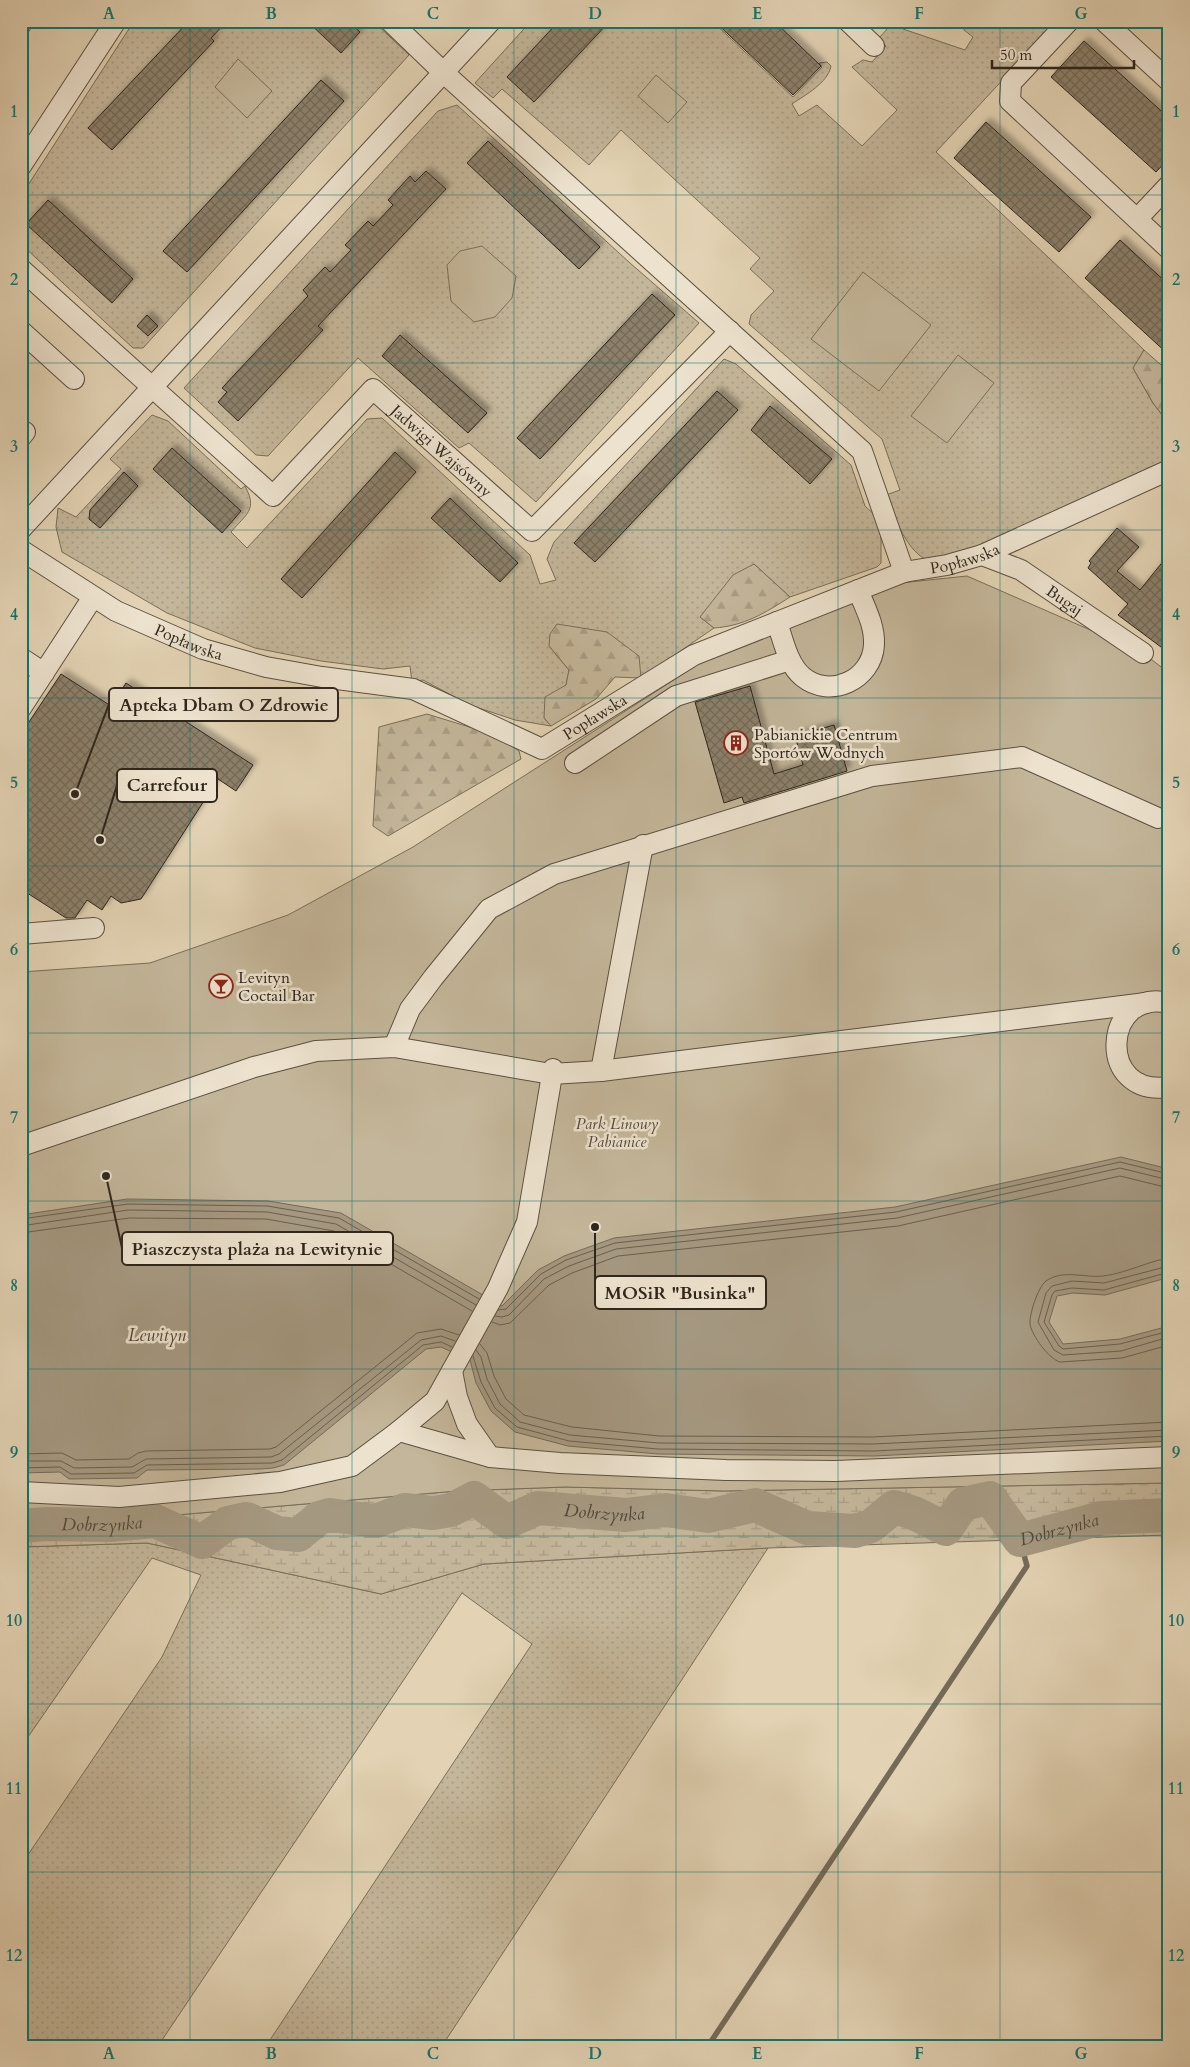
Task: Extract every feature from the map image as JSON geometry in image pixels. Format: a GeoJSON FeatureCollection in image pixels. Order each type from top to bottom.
{"type":"FeatureCollection","features":[{"type":"Feature","properties":{"kind":"street"},"geometry":{"type":"LineString","coordinates":[[21,166],[116,21]]}},
{"type":"Feature","properties":{"kind":"street"},"geometry":{"type":"LineString","coordinates":[[390,21],[444,73],[862,451],[904,572]]}},
{"type":"Feature","properties":{"kind":"street"},"geometry":{"type":"LineString","coordinates":[[21,529],[490,21]]}},
{"type":"Feature","properties":{"kind":"street"},"geometry":{"type":"LineString","coordinates":[[848,21],[874,46]]}},
{"type":"Feature","properties":{"kind":"street"},"geometry":{"type":"LineString","coordinates":[[1069,21],[1011,83],[1010,101],[1169,249]]}},
{"type":"Feature","properties":{"kind":"street"},"geometry":{"type":"LineString","coordinates":[[1104,21],[1169,81]]}},
{"type":"Feature","properties":{"kind":"street"},"geometry":{"type":"LineString","coordinates":[[1137,219],[1169,185]]}},
{"type":"Feature","properties":{"kind":"street"},"geometry":{"type":"LineString","coordinates":[[21,269],[153,387]]}},
{"type":"Feature","properties":{"kind":"street"},"geometry":{"type":"LineString","coordinates":[[21,331],[74,379]]}},
{"type":"Feature","properties":{"kind":"street","name":"Jadwigi Wajsówny"},"geometry":{"type":"LineString","coordinates":[[153,387],[273,496],[373,389],[532,531],[730,331]]}},
{"type":"Feature","properties":{"kind":"street","name":"Popławska"},"geometry":{"type":"LineString","coordinates":[[21,550],[116,611],[203,649],[266,667],[322,677],[413,689],[542,749],[694,656],[904,572],[947,565],[982,555],[1169,470]]}},
{"type":"Feature","properties":{"kind":"street","name":"Bugaj"},"geometry":{"type":"LineString","coordinates":[[982,555],[1021,570],[1142,653]]}},
{"type":"Feature","properties":{"kind":"street"},"geometry":{"type":"LineString","coordinates":[[777,622],[790,660],[802,677],[818,686],[835,687],[850,683],[861,673],[870,660],[874,647],[873,627],[858,590]]}},
{"type":"Feature","properties":{"kind":"street"},"geometry":{"type":"LineString","coordinates":[[21,708],[93,597]]}},
{"type":"Feature","properties":{"kind":"street"},"geometry":{"type":"LineString","coordinates":[[21,658],[44,674]]}},
{"type":"Feature","properties":{"kind":"street"},"geometry":{"type":"LineString","coordinates":[[574,763],[676,696],[790,660]]}},
{"type":"Feature","properties":{"kind":"street"},"geometry":{"type":"LineString","coordinates":[[394,1047],[410,1009],[489,909],[554,874],[643,845],[872,776],[1022,757],[1158,818]]}},
{"type":"Feature","properties":{"kind":"street"},"geometry":{"type":"LineString","coordinates":[[601,1071],[643,845]]}},
{"type":"Feature","properties":{"kind":"street"},"geometry":{"type":"LineString","coordinates":[[21,934],[94,928]]}},
{"type":"Feature","properties":{"kind":"street"},"geometry":{"type":"LineString","coordinates":[[21,1146],[269,1063],[316,1051],[394,1047],[552,1071],[601,1071],[1146,1002],[1169,1002]]}},
{"type":"Feature","properties":{"kind":"street"},"geometry":{"type":"LineString","coordinates":[[1146,1002],[1134,1009],[1120,1024],[1115,1044],[1117,1058],[1123,1070],[1132,1080],[1144,1086],[1169,1087]]}},
{"type":"Feature","properties":{"kind":"street"},"geometry":{"type":"LineString","coordinates":[[21,1492],[119,1497],[280,1482],[352,1466],[399,1431],[435,1401],[498,1288],[527,1222],[552,1071]]}},
{"type":"Feature","properties":{"kind":"street"},"geometry":{"type":"LineString","coordinates":[[455,1365],[457,1397],[467,1424],[490,1457]]}},
{"type":"Feature","properties":{"kind":"street"},"geometry":{"type":"LineString","coordinates":[[399,1431],[490,1457],[569,1464],[726,1470],[836,1472],[1169,1457]]}},
{"type":"Feature","properties":{"kind":"green space"},"geometry":{"type":"Polygon","coordinates":[[[21,21],[36,21],[21,43],[21,21]]]}},
{"type":"Feature","properties":{"kind":"green space"},"geometry":{"type":"Polygon","coordinates":[[[134,21],[373,21],[409,55],[143,348],[133,348],[21,244],[21,196],[134,21]]]}},
{"type":"Feature","properties":{"kind":"green space"},"geometry":{"type":"Polygon","coordinates":[[[531,21],[712,21],[793,97],[822,67],[819,63],[827,62],[831,66],[821,83],[792,104],[799,116],[817,105],[862,146],[897,110],[852,67],[863,60],[872,62],[886,46],[878,39],[889,27],[882,21],[895,21],[903,29],[965,50],[973,37],[964,30],[965,21],[1057,21],[936,152],[1144,350],[1133,368],[1153,403],[1169,424],[1169,460],[986,547],[930,561],[922,557],[908,543],[902,533],[886,495],[900,490],[882,439],[749,324],[751,315],[774,291],[750,269],[760,258],[621,130],[589,165],[502,89],[493,98],[475,83],[531,21]]]}},
{"type":"Feature","properties":{"kind":"green space"},"geometry":{"type":"Polygon","coordinates":[[[238,59],[272,91],[247,118],[215,87],[238,59]]]}},
{"type":"Feature","properties":{"kind":"green space"},"geometry":{"type":"Polygon","coordinates":[[[656,75],[687,102],[668,123],[638,96],[656,75]]]}},
{"type":"Feature","properties":{"kind":"green space"},"geometry":{"type":"Polygon","coordinates":[[[457,105],[630,263],[699,323],[536,502],[469,443],[459,448],[358,358],[268,456],[256,455],[184,388],[438,111],[457,105]]]}},
{"type":"Feature","properties":{"kind":"green space"},"geometry":{"type":"Polygon","coordinates":[[[482,246],[516,276],[512,298],[495,317],[474,322],[451,301],[447,265],[460,251],[482,246]]]}},
{"type":"Feature","properties":{"kind":"green space"},"geometry":{"type":"Polygon","coordinates":[[[863,272],[931,325],[879,391],[811,339],[863,272]]]}},
{"type":"Feature","properties":{"kind":"green space"},"geometry":{"type":"Polygon","coordinates":[[[1144,350],[1169,372],[1169,424],[1153,403],[1133,368],[1144,350]]]}},
{"type":"Feature","properties":{"kind":"green space"},"geometry":{"type":"Polygon","coordinates":[[[958,355],[994,383],[947,443],[911,416],[958,355]]]}},
{"type":"Feature","properties":{"kind":"green space"},"geometry":{"type":"Polygon","coordinates":[[[724,359],[736,364],[851,465],[865,506],[878,518],[881,535],[881,563],[877,567],[790,597],[754,564],[700,617],[714,628],[641,678],[549,646],[569,670],[566,685],[544,718],[551,726],[515,720],[470,705],[423,680],[412,682],[410,666],[383,669],[321,661],[255,648],[167,613],[62,552],[56,527],[58,508],[76,517],[121,469],[110,459],[152,415],[168,421],[241,489],[245,486],[249,494],[250,506],[245,516],[231,532],[247,548],[367,419],[382,418],[530,555],[540,584],[556,580],[547,559],[554,542],[724,359]]]}},
{"type":"Feature","properties":{"kind":"green space"},"geometry":{"type":"Polygon","coordinates":[[[754,564],[790,597],[763,613],[735,625],[714,628],[700,617],[733,575],[754,564]]]}},
{"type":"Feature","properties":{"kind":"green space","name":"Park Linowy Pabianice"},"geometry":{"type":"Polygon","coordinates":[[[967,576],[1143,653],[1169,673],[1169,1483],[723,1491],[566,1487],[457,1491],[141,1518],[21,1515],[21,972],[150,963],[288,915],[413,847],[702,662],[881,585],[967,576]]]}},
{"type":"Feature","properties":{"kind":"green space"},"geometry":{"type":"Polygon","coordinates":[[[557,624],[607,632],[639,656],[641,678],[615,677],[596,699],[551,726],[544,718],[545,697],[566,685],[569,670],[549,646],[550,634],[557,624]]]}},
{"type":"Feature","properties":{"kind":"green space"},"geometry":{"type":"Polygon","coordinates":[[[427,714],[492,734],[519,751],[521,759],[388,836],[373,826],[379,727],[427,714]]]}},
{"type":"Feature","properties":{"kind":"green space"},"geometry":{"type":"Polygon","coordinates":[[[1169,1483],[1169,1535],[768,1548],[484,1564],[381,1594],[147,1543],[21,1547],[21,1515],[37,1514],[141,1518],[457,1491],[566,1487],[723,1491],[1169,1483]]]}},
{"type":"Feature","properties":{"kind":"green space"},"geometry":{"type":"Polygon","coordinates":[[[147,1543],[381,1594],[484,1564],[768,1548],[442,2046],[266,2046],[532,1644],[462,1593],[158,2046],[21,2046],[21,1865],[162,1657],[201,1575],[152,1558],[21,1747],[21,1547],[147,1543]]]}},
{"type":"Feature","properties":{"kind":"water","name":"Lewityn"},"geometry":{"type":"Polygon","coordinates":[[[1121,1157],[1169,1169],[1169,1279],[1105,1295],[1073,1293],[1057,1296],[1049,1322],[1063,1344],[1120,1339],[1169,1326],[1169,1441],[874,1456],[658,1454],[568,1446],[515,1432],[491,1411],[476,1383],[470,1360],[441,1347],[426,1349],[284,1465],[261,1469],[147,1470],[137,1478],[69,1479],[60,1472],[21,1473],[21,1215],[127,1199],[268,1201],[341,1213],[502,1306],[538,1270],[564,1256],[614,1238],[895,1207],[1121,1157]]]}},
{"type":"Feature","properties":{"kind":"building"},"geometry":{"type":"Polygon","coordinates":[[[189,21],[227,21],[211,38],[214,41],[112,150],[88,128],[189,21]]]}},
{"type":"Feature","properties":{"kind":"building"},"geometry":{"type":"Polygon","coordinates":[[[307,21],[348,21],[360,32],[341,53],[307,21]]]}},
{"type":"Feature","properties":{"kind":"building"},"geometry":{"type":"Polygon","coordinates":[[[559,21],[610,21],[534,102],[507,77],[559,21]]]}},
{"type":"Feature","properties":{"kind":"building"},"geometry":{"type":"Polygon","coordinates":[[[714,21],[774,21],[821,66],[793,95],[714,21]]]}},
{"type":"Feature","properties":{"kind":"building"},"geometry":{"type":"Polygon","coordinates":[[[1084,41],[1169,118],[1169,158],[1156,172],[1051,77],[1084,41]]]}},
{"type":"Feature","properties":{"kind":"building"},"geometry":{"type":"Polygon","coordinates":[[[321,80],[344,101],[187,272],[163,251],[321,80]]]}},
{"type":"Feature","properties":{"kind":"building"},"geometry":{"type":"Polygon","coordinates":[[[986,122],[1091,217],[1059,252],[954,158],[986,122]]]}},
{"type":"Feature","properties":{"kind":"building"},"geometry":{"type":"Polygon","coordinates":[[[488,141],[600,247],[579,269],[467,163],[488,141]]]}},
{"type":"Feature","properties":{"kind":"building"},"geometry":{"type":"Polygon","coordinates":[[[426,171],[446,189],[318,326],[323,330],[238,421],[218,402],[227,392],[222,388],[308,296],[303,290],[325,267],[330,272],[351,250],[345,245],[368,221],[373,226],[393,205],[388,200],[410,176],[415,182],[426,171]]]}},
{"type":"Feature","properties":{"kind":"building"},"geometry":{"type":"Polygon","coordinates":[[[48,200],[133,279],[112,303],[26,224],[48,200]]]}},
{"type":"Feature","properties":{"kind":"building"},"geometry":{"type":"Polygon","coordinates":[[[1120,240],[1169,285],[1169,355],[1085,278],[1120,240]]]}},
{"type":"Feature","properties":{"kind":"building"},"geometry":{"type":"Polygon","coordinates":[[[652,294],[675,315],[540,459],[517,438],[652,294]]]}},
{"type":"Feature","properties":{"kind":"building"},"geometry":{"type":"Polygon","coordinates":[[[147,315],[158,326],[148,336],[137,326],[147,315]]]}},
{"type":"Feature","properties":{"kind":"building"},"geometry":{"type":"Polygon","coordinates":[[[400,335],[487,413],[468,433],[382,356],[400,335]]]}},
{"type":"Feature","properties":{"kind":"building"},"geometry":{"type":"Polygon","coordinates":[[[717,391],[738,410],[595,562],[574,543],[717,391]]]}},
{"type":"Feature","properties":{"kind":"building"},"geometry":{"type":"Polygon","coordinates":[[[770,406],[832,459],[810,484],[751,430],[770,406]]]}},
{"type":"Feature","properties":{"kind":"building"},"geometry":{"type":"Polygon","coordinates":[[[172,448],[241,511],[222,533],[153,469],[172,448]]]}},
{"type":"Feature","properties":{"kind":"building"},"geometry":{"type":"Polygon","coordinates":[[[395,452],[416,472],[302,598],[281,579],[395,452]]]}},
{"type":"Feature","properties":{"kind":"building"},"geometry":{"type":"Polygon","coordinates":[[[124,472],[138,486],[100,528],[89,519],[90,510],[124,472]]]}},
{"type":"Feature","properties":{"kind":"building"},"geometry":{"type":"Polygon","coordinates":[[[450,498],[518,563],[500,582],[431,518],[450,498]]]}},
{"type":"Feature","properties":{"kind":"building"},"geometry":{"type":"Polygon","coordinates":[[[1117,528],[1139,547],[1117,571],[1140,590],[1169,554],[1169,653],[1118,615],[1128,604],[1088,568],[1091,563],[1089,561],[1117,528]]]}},
{"type":"Feature","properties":{"kind":"building"},"geometry":{"type":"Polygon","coordinates":[[[61,674],[111,706],[126,683],[253,765],[236,791],[218,779],[141,899],[121,903],[111,896],[102,910],[87,900],[75,918],[66,918],[21,889],[21,734],[61,674]]]}},
{"type":"Feature","properties":{"kind":"building","name":"Pabianickie Centrum Sportów Wodnych"},"geometry":{"type":"Polygon","coordinates":[[[750,686],[774,774],[803,765],[795,736],[834,725],[847,771],[744,803],[742,797],[724,803],[695,702],[750,686]]]}},
{"type":"Feature","properties":{"kind":"waterway","name":"Dobrzynka"},"geometry":{"type":"LineString","coordinates":[[21,1526],[47,1524],[110,1525],[155,1521],[202,1542],[228,1523],[247,1519],[277,1533],[298,1535],[319,1518],[330,1515],[376,1521],[405,1510],[433,1513],[451,1510],[474,1498],[507,1522],[538,1508],[626,1515],[666,1510],[708,1516],[755,1505],[807,1528],[855,1531],[871,1526],[894,1507],[914,1513],[946,1529],[963,1504],[990,1498],[1020,1540],[1102,1518],[1169,1515]]}},
{"type":"Feature","properties":{"kind":"waterway"},"geometry":{"type":"LineString","coordinates":[[708,2046],[1027,1566],[1020,1540]]}},
{"type":"Feature","properties":{"kind":"place","name":"Pabianickie Centrum Sportów Wodnych"},"geometry":{"type":"Point","coordinates":[736,743]}},
{"type":"Feature","properties":{"kind":"place","name":"Apteka Dbam O Zdrowie"},"geometry":{"type":"Point","coordinates":[75,794]}},
{"type":"Feature","properties":{"kind":"place","name":"Carrefour"},"geometry":{"type":"Point","coordinates":[100,840]}},
{"type":"Feature","properties":{"kind":"place","name":"Levityn Coctail Bar"},"geometry":{"type":"Point","coordinates":[221,986]}},
{"type":"Feature","properties":{"kind":"place","name":"Piaszczysta plaża na Lewitynie"},"geometry":{"type":"Point","coordinates":[106,1176]}},
{"type":"Feature","properties":{"kind":"place","name":"MOSiR \"Businka\""},"geometry":{"type":"Point","coordinates":[595,1227]}}]}
